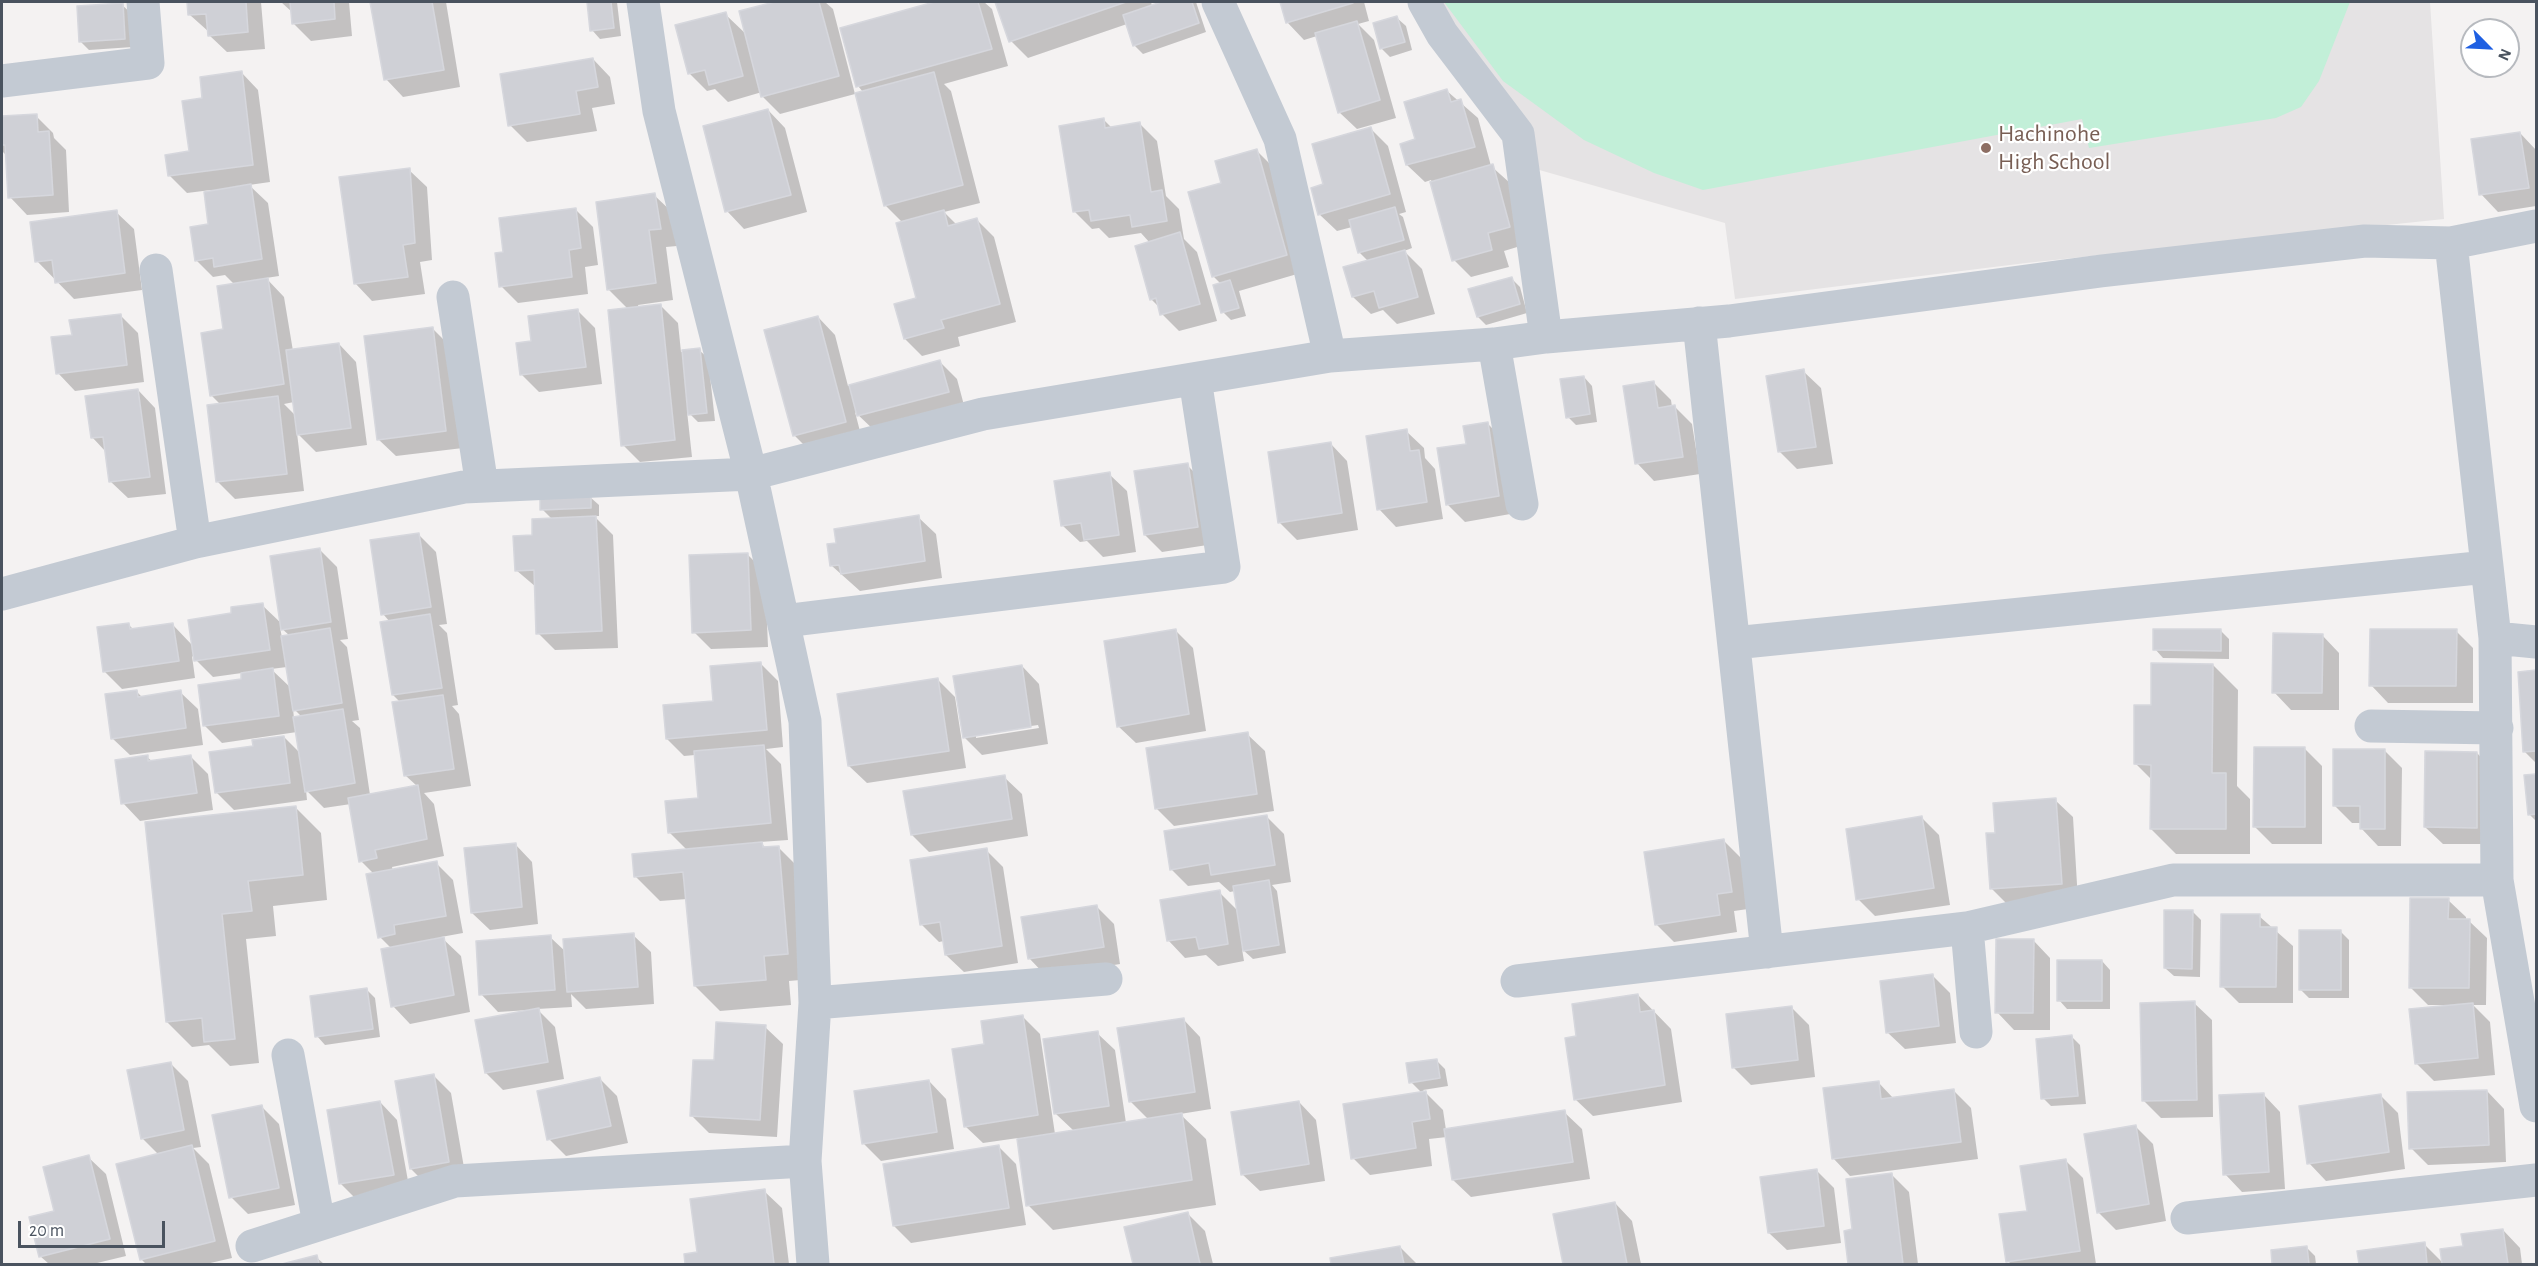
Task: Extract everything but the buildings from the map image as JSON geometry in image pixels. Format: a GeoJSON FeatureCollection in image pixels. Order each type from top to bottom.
{"type":"FeatureCollection","features":[{"type":"Feature","properties":{"kind":"street"},"geometry":{"type":"LineString","coordinates":[[2,81],[148,63],[142,2]]}},
{"type":"Feature","properties":{"kind":"street"},"geometry":{"type":"LineString","coordinates":[[643,2],[659,111],[751,474],[805,721],[815,1003],[805,1161],[813,1264]]}},
{"type":"Feature","properties":{"kind":"street"},"geometry":{"type":"LineString","coordinates":[[1218,2],[1280,139],[1330,356]]}},
{"type":"Feature","properties":{"kind":"street"},"geometry":{"type":"LineString","coordinates":[[1424,2],[1442,34],[1518,134],[1546,337]]}},
{"type":"Feature","properties":{"kind":"street"},"geometry":{"type":"LineString","coordinates":[[2,594],[195,542],[464,487],[751,474],[983,414],[1330,356],[1494,344],[1699,323],[2101,271],[2365,241],[2451,243],[2536,226]]}},
{"type":"Feature","properties":{"kind":"street"},"geometry":{"type":"LineString","coordinates":[[2451,243],[2495,638],[2497,880],[2536,1106]]}},
{"type":"Feature","properties":{"kind":"street"},"geometry":{"type":"LineString","coordinates":[[156,270],[195,542]]}},
{"type":"Feature","properties":{"kind":"street"},"geometry":{"type":"LineString","coordinates":[[453,297],[482,486]]}},
{"type":"Feature","properties":{"kind":"street"},"geometry":{"type":"LineString","coordinates":[[1699,323],[1767,952]]}},
{"type":"Feature","properties":{"kind":"street"},"geometry":{"type":"LineString","coordinates":[[1494,344],[1522,504]]}},
{"type":"Feature","properties":{"kind":"street"},"geometry":{"type":"LineString","coordinates":[[784,621],[1224,567],[1195,379]]}},
{"type":"Feature","properties":{"kind":"street"},"geometry":{"type":"LineString","coordinates":[[1734,643],[2487,567]]}},
{"type":"Feature","properties":{"kind":"street"},"geometry":{"type":"LineString","coordinates":[[2495,638],[2536,642]]}},
{"type":"Feature","properties":{"kind":"street"},"geometry":{"type":"LineString","coordinates":[[2371,726],[2497,728]]}},
{"type":"Feature","properties":{"kind":"street"},"geometry":{"type":"LineString","coordinates":[[1517,981],[1966,928],[2173,880],[2497,880]]}},
{"type":"Feature","properties":{"kind":"street"},"geometry":{"type":"LineString","coordinates":[[1966,928],[1976,1032]]}},
{"type":"Feature","properties":{"kind":"street"},"geometry":{"type":"LineString","coordinates":[[815,1003],[1106,979]]}},
{"type":"Feature","properties":{"kind":"street"},"geometry":{"type":"LineString","coordinates":[[288,1055],[319,1224]]}},
{"type":"Feature","properties":{"kind":"street"},"geometry":{"type":"LineString","coordinates":[[252,1246],[454,1181],[805,1161]]}},
{"type":"Feature","properties":{"kind":"street"},"geometry":{"type":"LineString","coordinates":[[2187,1218],[2536,1180]]}},
{"type":"Feature","properties":{"kind":"shaded area","name":"Hachinohe High School"},"geometry":{"type":"Polygon","coordinates":[[[1438,2],[2430,2],[2444,219],[2026,263],[1735,299],[1725,223],[1536,169],[1438,2]]]}},
{"type":"Feature","properties":{"kind":"green space"},"geometry":{"type":"Polygon","coordinates":[[[1444,2],[2350,2],[2319,81],[2301,107],[2276,118],[2089,148],[2082,119],[1703,190],[1654,173],[1584,140],[1503,81],[1444,2]]]}},
{"type":"Feature","properties":{"kind":"place","name":"Hachinohe High School"},"geometry":{"type":"Point","coordinates":[1986,148]}}]}
